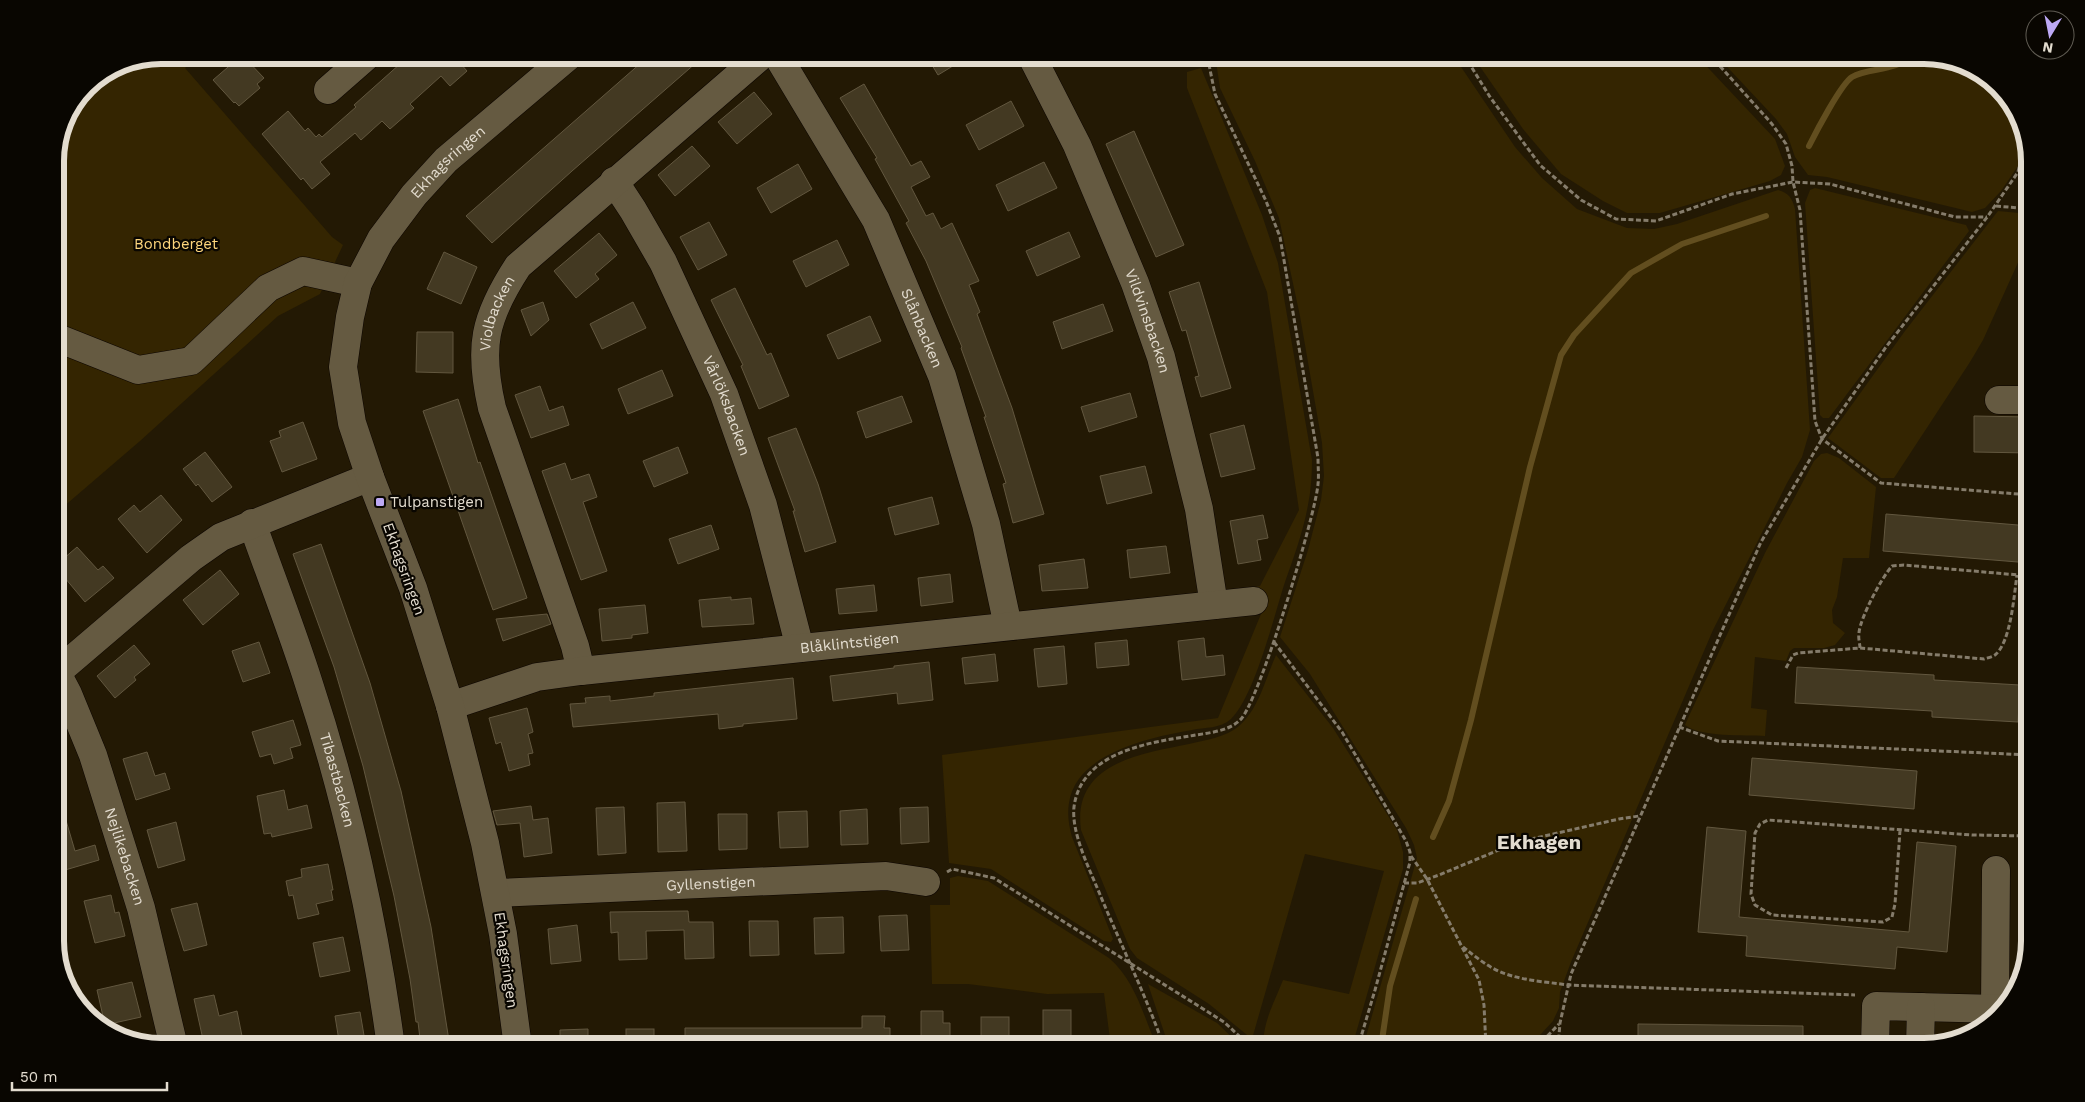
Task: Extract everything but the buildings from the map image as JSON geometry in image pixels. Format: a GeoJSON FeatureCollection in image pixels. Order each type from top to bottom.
{"type":"FeatureCollection","features":[{"type":"Feature","properties":{"kind":"street"},"geometry":{"type":"LineString","coordinates":[[328,90],[358,64]]}},
{"type":"Feature","properties":{"kind":"street","name":"Ekhagsringen"},"geometry":{"type":"LineString","coordinates":[[517,1038],[496,893],[450,706],[413,588],[370,477],[352,422],[343,367],[350,317],[358,283],[380,239],[420,188],[446,160],[559,64]]}},
{"type":"Feature","properties":{"kind":"street","name":"Violbacken"},"geometry":{"type":"LineString","coordinates":[[580,671],[575,646],[492,408],[485,378],[484,352],[488,323],[500,293],[518,266],[751,64]]}},
{"type":"Feature","properties":{"kind":"street","name":"Slånbacken"},"geometry":{"type":"LineString","coordinates":[[782,64],[876,220],[942,376],[986,524],[1008,626]]}},
{"type":"Feature","properties":{"kind":"street","name":"Vildvinsbacken"},"geometry":{"type":"LineString","coordinates":[[1036,64],[1077,146],[1136,283],[1160,357],[1199,509],[1214,605]]}},
{"type":"Feature","properties":{"kind":"street","name":"Vårlöksbacken"},"geometry":{"type":"LineString","coordinates":[[614,181],[663,262],[724,394],[763,505],[800,648]]}},
{"type":"Feature","properties":{"kind":"street"},"geometry":{"type":"LineString","coordinates":[[64,340],[138,370],[191,361],[268,288],[303,271],[358,283]]}},
{"type":"Feature","properties":{"kind":"street"},"geometry":{"type":"LineString","coordinates":[[1998,400],[2021,400]]}},
{"type":"Feature","properties":{"kind":"street"},"geometry":{"type":"LineString","coordinates":[[64,666],[190,558],[221,537],[370,477]]}},
{"type":"Feature","properties":{"kind":"street","name":"Tibastbacken"},"geometry":{"type":"LineString","coordinates":[[252,523],[310,685],[342,800],[369,916],[389,1038]]}},
{"type":"Feature","properties":{"kind":"street","name":"Blåklintstigen"},"geometry":{"type":"LineString","coordinates":[[450,706],[537,677],[580,671],[1214,605],[1264,608]]}},
{"type":"Feature","properties":{"kind":"street","name":"Nejlikebacken"},"geometry":{"type":"LineString","coordinates":[[64,687],[93,755],[141,908],[172,1038]]}},
{"type":"Feature","properties":{"kind":"street"},"geometry":{"type":"LineString","coordinates":[[1996,870],[1997,1005]]}},
{"type":"Feature","properties":{"kind":"street","name":"Gyllenstigen"},"geometry":{"type":"LineString","coordinates":[[496,893],[886,876],[926,882]]}},
{"type":"Feature","properties":{"kind":"street"},"geometry":{"type":"LineString","coordinates":[[1875,1038],[1876,1006],[1993,1009]]}},
{"type":"Feature","properties":{"kind":"street"},"geometry":{"type":"LineString","coordinates":[[1920,1008],[1920,1038]]}},
{"type":"Feature","properties":{"kind":"path"},"geometry":{"type":"LineString","coordinates":[[1470,64],[1490,97],[1540,165],[1581,200],[1616,219],[1656,221],[1732,194],[1793,182],[1830,184],[1955,217],[1988,216]]}},
{"type":"Feature","properties":{"kind":"path"},"geometry":{"type":"LineString","coordinates":[[1718,64],[1772,124],[1786,144],[1800,210],[1815,421],[1822,439],[1881,483],[2021,494]]}},
{"type":"Feature","properties":{"kind":"path"},"geometry":{"type":"LineString","coordinates":[[1559,1038],[1560,1023],[1571,974],[1761,542],[1822,439],[1886,347],[1988,216],[2018,172],[2021,159]]}},
{"type":"Feature","properties":{"kind":"path"},"geometry":{"type":"LineString","coordinates":[[1995,206],[2021,208]]}},
{"type":"Feature","properties":{"kind":"path"},"geometry":{"type":"LineString","coordinates":[[1860,648],[1859,632],[1863,620],[1884,574],[1892,566],[1904,565],[2021,575]]}},
{"type":"Feature","properties":{"kind":"path"},"geometry":{"type":"LineString","coordinates":[[1786,668],[1793,655],[1798,652],[1860,648],[1984,659],[1995,655],[2004,640],[2012,618],[2017,575]]}},
{"type":"Feature","properties":{"kind":"path"},"geometry":{"type":"LineString","coordinates":[[1264,608],[1280,619]]}},
{"type":"Feature","properties":{"kind":"path"},"geometry":{"type":"LineString","coordinates":[[1274,642],[1342,732],[1406,841],[1410,855],[1410,862],[1376,990],[1361,1038]]}},
{"type":"Feature","properties":{"kind":"path"},"geometry":{"type":"LineString","coordinates":[[1679,727],[1718,741],[2021,755]]}},
{"type":"Feature","properties":{"kind":"path"},"geometry":{"type":"LineString","coordinates":[[1404,883],[1417,883],[1518,842],[1640,816]]}},
{"type":"Feature","properties":{"kind":"path"},"geometry":{"type":"LineString","coordinates":[[1900,830],[1895,904],[1892,918],[1882,922],[1772,914],[1755,905],[1751,894],[1755,833],[1760,824],[1768,820],[1972,835],[2021,836]]}},
{"type":"Feature","properties":{"kind":"path"},"geometry":{"type":"LineString","coordinates":[[1410,855],[1419,865],[1427,879],[1479,980],[1484,1005],[1486,1038]]}},
{"type":"Feature","properties":{"kind":"path"},"geometry":{"type":"LineString","coordinates":[[926,882],[952,869],[994,878],[1224,1022],[1241,1038]]}},
{"type":"Feature","properties":{"kind":"path"},"geometry":{"type":"LineString","coordinates":[[1463,947],[1486,964],[1505,974],[1527,980],[1568,985],[1874,996],[1876,1006]]}},
{"type":"Feature","properties":{"kind":"path"},"geometry":{"type":"LineString","coordinates":[[1546,1038],[1560,1023]]}},
{"type":"Feature","properties":{"kind":"green space","name":"Bondberget"},"geometry":{"type":"Polygon","coordinates":[[[190,64],[185,68],[332,237],[343,245],[320,294],[278,316],[140,441],[64,506],[64,155],[71,124],[80,107],[92,92],[107,80],[130,69],[142,66],[190,64]]]}},
{"type":"Feature","properties":{"kind":"green space"},"geometry":{"type":"Polygon","coordinates":[[[1216,64],[1459,64],[1515,147],[1542,178],[1577,209],[1627,228],[1654,229],[1677,224],[1778,190],[1787,194],[1794,205],[1810,430],[1802,457],[1713,630],[1571,962],[1560,992],[1559,1008],[1553,1021],[1537,1038],[1366,1038],[1417,858],[1414,845],[1406,828],[1310,674],[1280,637],[1308,550],[1321,500],[1324,476],[1322,443],[1300,316],[1279,218],[1255,161],[1220,88],[1216,64]]]}},
{"type":"Feature","properties":{"kind":"green space"},"geometry":{"type":"Polygon","coordinates":[[[1478,64],[1704,64],[1775,139],[1785,166],[1781,175],[1770,181],[1660,213],[1627,213],[1603,201],[1561,174],[1523,129],[1478,64]]]}},
{"type":"Feature","properties":{"kind":"green space"},"geometry":{"type":"Polygon","coordinates":[[[1724,64],[1924,64],[1943,66],[1955,69],[1978,80],[2005,107],[2016,130],[2019,142],[2018,166],[2001,191],[1985,208],[1972,212],[1827,177],[1808,175],[1795,157],[1787,134],[1776,119],[1724,64]]]}},
{"type":"Feature","properties":{"kind":"green space"},"geometry":{"type":"Polygon","coordinates":[[[1201,68],[1262,215],[1278,263],[1312,460],[1311,488],[1301,536],[1262,656],[1248,693],[1231,719],[1222,725],[1156,737],[1118,750],[1085,771],[1075,786],[1068,807],[1071,833],[1113,939],[1111,942],[1104,941],[991,869],[949,863],[942,755],[1218,718],[1261,614],[1256,587],[1260,586],[1299,510],[1267,292],[1187,88],[1187,72],[1201,68]]]}},
{"type":"Feature","properties":{"kind":"green space"},"geometry":{"type":"Polygon","coordinates":[[[1815,188],[1966,225],[1969,231],[1829,418],[1823,418],[1820,415],[1805,203],[1810,190],[1815,188]]]}},
{"type":"Feature","properties":{"kind":"green space"},"geometry":{"type":"Polygon","coordinates":[[[1998,211],[2021,213],[2021,256],[1983,340],[1894,478],[1881,478],[1828,438],[1905,331],[1998,211]]]}},
{"type":"Feature","properties":{"kind":"green space"},"geometry":{"type":"Polygon","coordinates":[[[1827,453],[1839,458],[1876,487],[1869,558],[1843,558],[1837,597],[1832,610],[1833,623],[1845,633],[1835,645],[1824,648],[1794,648],[1790,651],[1786,661],[1755,657],[1751,708],[1767,710],[1765,736],[1723,735],[1692,729],[1685,725],[1765,553],[1814,461],[1821,454],[1827,453]]]}},
{"type":"Feature","properties":{"kind":"green space"},"geometry":{"type":"Polygon","coordinates":[[[1276,655],[1333,728],[1397,830],[1403,852],[1403,869],[1355,1038],[1264,1038],[1269,1013],[1283,980],[1349,994],[1384,871],[1305,854],[1251,1038],[1209,1004],[1137,958],[1130,949],[1081,830],[1081,807],[1087,790],[1098,776],[1113,766],[1131,758],[1209,739],[1234,730],[1252,711],[1276,655]]]}},
{"type":"Feature","properties":{"kind":"green space"},"geometry":{"type":"Polygon","coordinates":[[[958,876],[988,881],[1109,958],[1126,977],[1143,1011],[1154,1038],[1110,1038],[1104,993],[1047,994],[968,984],[932,984],[930,905],[950,905],[950,878],[958,876]]]}},
{"type":"Feature","properties":{"kind":"green space"},"geometry":{"type":"Polygon","coordinates":[[[1148,984],[1217,1023],[1233,1038],[1166,1038],[1148,984]]]}},
{"type":"Feature","properties":{"kind":"waterway"},"geometry":{"type":"LineString","coordinates":[[1809,146],[1835,98],[1847,81],[1859,74],[1898,64]]}},
{"type":"Feature","properties":{"kind":"waterway"},"geometry":{"type":"LineString","coordinates":[[1433,837],[1449,801],[1471,720],[1530,467],[1561,355],[1574,335],[1631,273],[1682,244],[1766,216]]}},
{"type":"Feature","properties":{"kind":"waterway"},"geometry":{"type":"LineString","coordinates":[[1382,1038],[1390,986],[1416,899]]}},
{"type":"Feature","properties":{"kind":"place","name":"Tulpanstigen"},"geometry":{"type":"Point","coordinates":[380,502]}},
{"type":"Feature","properties":{"kind":"district","name":"Ekhagen"},"geometry":{"type":"Point","coordinates":[1539,842]}}]}
